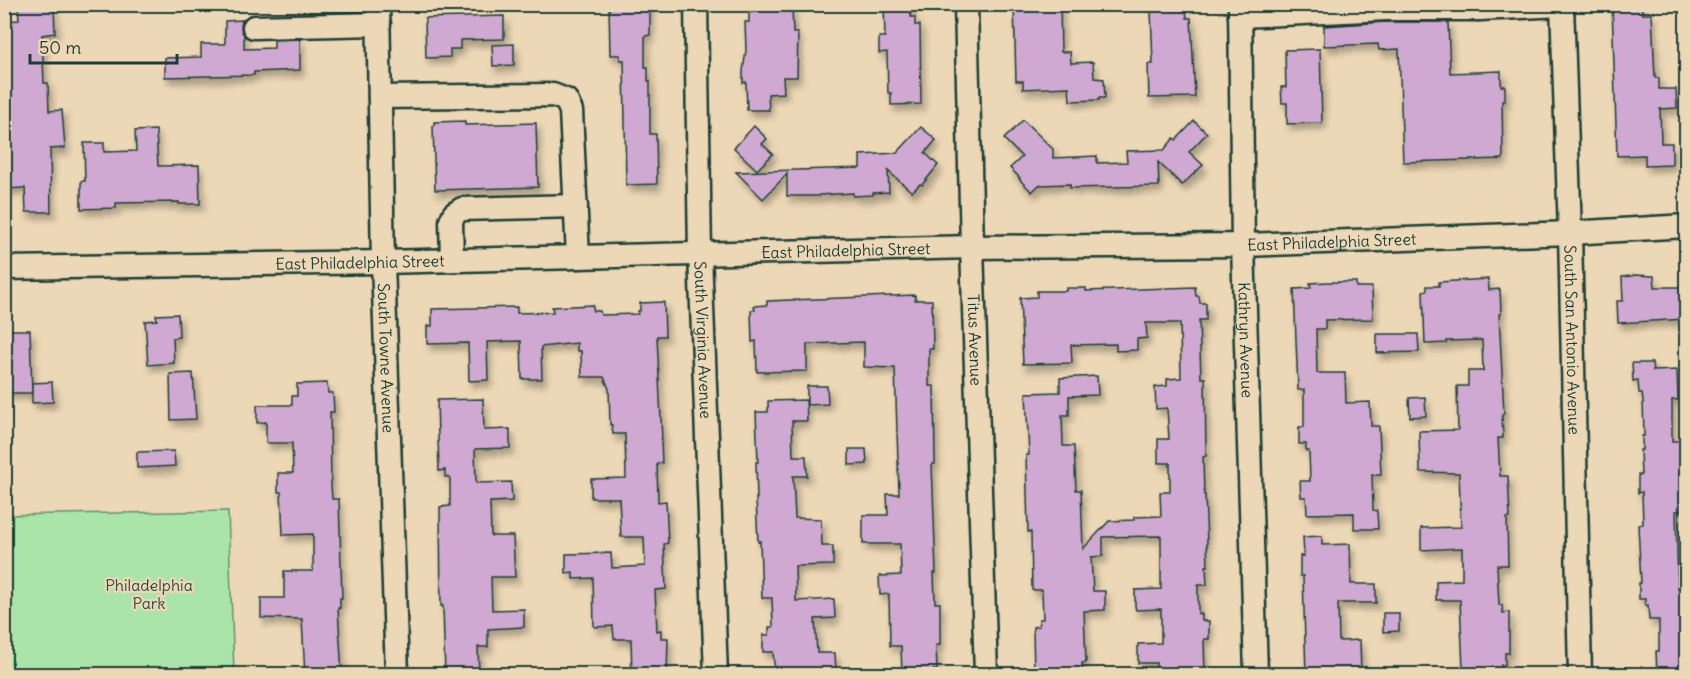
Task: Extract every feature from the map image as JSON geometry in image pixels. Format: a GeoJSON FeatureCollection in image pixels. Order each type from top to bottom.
{"type":"FeatureCollection","features":[{"type":"Feature","properties":{"kind":"street","name":"South Virginia Avenue"},"geometry":{"type":"LineString","coordinates":[[696,4],[699,254],[716,675]]}},
{"type":"Feature","properties":{"kind":"street","name":"Titus Avenue"},"geometry":{"type":"LineString","coordinates":[[966,4],[986,675]]}},
{"type":"Feature","properties":{"kind":"street"},"geometry":{"type":"LineString","coordinates":[[1240,10],[1562,5]]}},
{"type":"Feature","properties":{"kind":"street","name":"South San Antonio Avenue"},"geometry":{"type":"LineString","coordinates":[[1562,5],[1570,233],[1580,675]]}},
{"type":"Feature","properties":{"kind":"street","name":"Kathryn Avenue"},"geometry":{"type":"LineString","coordinates":[[1240,10],[1243,244],[1256,675]]}},
{"type":"Feature","properties":{"kind":"street"},"geometry":{"type":"LineString","coordinates":[[254,27],[379,14]]}},
{"type":"Feature","properties":{"kind":"street","name":"South Towne Avenue"},"geometry":{"type":"LineString","coordinates":[[379,14],[383,262],[397,675]]}},
{"type":"Feature","properties":{"kind":"street"},"geometry":{"type":"LineString","coordinates":[[380,97],[553,95],[566,100],[571,111],[578,257]]}},
{"type":"Feature","properties":{"kind":"street"},"geometry":{"type":"LineString","coordinates":[[452,261],[451,221],[454,214],[462,209],[576,206]]}},
{"type":"Feature","properties":{"kind":"street","name":"East Philadelphia Street"},"geometry":{"type":"LineString","coordinates":[[4,268],[452,261],[972,247],[1243,244],[1570,233],[1686,226]]}},
{"type":"Feature","properties":{"kind":"green space","name":"Philadelphia Park"},"geometry":{"type":"Polygon","coordinates":[[[228,511],[234,674],[5,674],[5,515],[228,511]]]}},
{"type":"Feature","properties":{"kind":"building"},"geometry":{"type":"Polygon","coordinates":[[[18,4],[45,4],[45,8],[54,8],[55,33],[42,35],[44,83],[48,83],[49,111],[62,110],[65,148],[50,149],[51,212],[26,212],[25,188],[4,189],[4,21],[19,20],[18,4]]]}},
{"type":"Feature","properties":{"kind":"building"},"geometry":{"type":"Polygon","coordinates":[[[609,4],[650,4],[650,35],[645,36],[645,67],[648,67],[648,81],[650,81],[650,134],[656,134],[657,184],[626,185],[624,60],[620,60],[620,55],[610,55],[609,4]]]}},
{"type":"Feature","properties":{"kind":"building"},"geometry":{"type":"Polygon","coordinates":[[[884,4],[910,4],[911,17],[915,17],[915,25],[920,25],[921,104],[891,105],[891,93],[888,93],[887,52],[879,53],[879,37],[885,37],[884,4]]]}},
{"type":"Feature","properties":{"kind":"building"},"geometry":{"type":"Polygon","coordinates":[[[1014,4],[1060,4],[1061,52],[1070,52],[1071,63],[1093,62],[1094,78],[1104,79],[1105,98],[1070,101],[1069,87],[1023,89],[1023,81],[1016,81],[1014,4]]]}},
{"type":"Feature","properties":{"kind":"building"},"geometry":{"type":"Polygon","coordinates":[[[1162,4],[1181,4],[1181,11],[1186,11],[1187,18],[1191,18],[1195,97],[1149,98],[1148,64],[1153,64],[1151,10],[1163,10],[1162,4]]]}},
{"type":"Feature","properties":{"kind":"building"},"geometry":{"type":"Polygon","coordinates":[[[1612,4],[1642,4],[1642,14],[1652,14],[1655,78],[1659,78],[1659,89],[1676,89],[1677,108],[1660,109],[1661,143],[1672,143],[1672,165],[1645,166],[1645,155],[1617,156],[1612,4]]]}},
{"type":"Feature","properties":{"kind":"building"},"geometry":{"type":"Polygon","coordinates":[[[792,7],[793,33],[798,33],[797,77],[783,77],[784,93],[768,94],[769,110],[747,110],[746,82],[743,83],[743,71],[746,50],[745,22],[749,22],[749,11],[792,7]]]}},
{"type":"Feature","properties":{"kind":"building"},"geometry":{"type":"Polygon","coordinates":[[[504,16],[504,39],[460,40],[460,49],[450,49],[450,57],[426,58],[425,18],[504,16]]]}},
{"type":"Feature","properties":{"kind":"building"},"geometry":{"type":"Polygon","coordinates":[[[242,20],[244,49],[274,48],[274,40],[300,39],[300,70],[254,72],[254,75],[165,77],[165,58],[201,57],[201,44],[225,44],[225,21],[242,20]]]}},
{"type":"Feature","properties":{"kind":"building"},"geometry":{"type":"Polygon","coordinates":[[[1386,22],[1448,22],[1450,73],[1501,71],[1501,86],[1505,86],[1505,101],[1502,101],[1503,159],[1403,162],[1399,49],[1379,50],[1378,44],[1324,46],[1324,26],[1386,22]]]}},
{"type":"Feature","properties":{"kind":"building"},"geometry":{"type":"Polygon","coordinates":[[[514,44],[514,65],[493,66],[492,45],[514,44]]]}},
{"type":"Feature","properties":{"kind":"building"},"geometry":{"type":"Polygon","coordinates":[[[1320,49],[1322,123],[1287,124],[1287,103],[1282,103],[1281,87],[1286,87],[1285,50],[1320,49]]]}},
{"type":"Feature","properties":{"kind":"building"},"geometry":{"type":"Polygon","coordinates":[[[1023,120],[1053,149],[1053,158],[1097,156],[1097,163],[1127,162],[1126,151],[1164,150],[1194,121],[1207,133],[1189,152],[1203,165],[1182,185],[1158,162],[1159,186],[1070,188],[1070,184],[1039,185],[1032,192],[1010,168],[1022,157],[1004,139],[1023,120]]]}},
{"type":"Feature","properties":{"kind":"building"},"geometry":{"type":"Polygon","coordinates":[[[465,121],[465,125],[536,123],[538,187],[435,190],[434,122],[465,121]]]}},
{"type":"Feature","properties":{"kind":"building"},"geometry":{"type":"Polygon","coordinates":[[[754,126],[767,139],[762,144],[773,154],[757,170],[734,148],[754,126]]]}},
{"type":"Feature","properties":{"kind":"building"},"geometry":{"type":"Polygon","coordinates":[[[921,127],[936,140],[925,153],[938,165],[922,185],[920,184],[912,192],[888,171],[889,192],[853,196],[853,193],[787,196],[787,174],[763,199],[736,172],[860,168],[860,155],[897,153],[921,127]]]}},
{"type":"Feature","properties":{"kind":"building"},"geometry":{"type":"Polygon","coordinates":[[[156,130],[158,166],[199,165],[200,204],[116,203],[116,208],[81,209],[81,181],[85,181],[84,143],[104,143],[104,152],[136,151],[135,131],[156,130]]]}},
{"type":"Feature","properties":{"kind":"building"},"geometry":{"type":"Polygon","coordinates":[[[1654,276],[1655,287],[1686,287],[1686,319],[1618,323],[1617,301],[1623,301],[1622,277],[1654,276]]]}},
{"type":"Feature","properties":{"kind":"building"},"geometry":{"type":"Polygon","coordinates":[[[1488,279],[1489,290],[1500,289],[1504,414],[1502,414],[1503,438],[1498,438],[1500,476],[1508,476],[1510,518],[1507,518],[1508,565],[1497,565],[1499,605],[1502,605],[1503,613],[1509,612],[1509,653],[1505,653],[1505,665],[1501,665],[1501,668],[1463,669],[1460,600],[1436,600],[1436,581],[1462,580],[1462,548],[1421,550],[1421,528],[1461,527],[1459,473],[1420,472],[1419,431],[1458,430],[1457,386],[1468,386],[1468,371],[1483,371],[1482,340],[1425,344],[1423,291],[1427,290],[1427,286],[1439,286],[1439,282],[1488,279]]]}},
{"type":"Feature","properties":{"kind":"building"},"geometry":{"type":"Polygon","coordinates":[[[1356,282],[1356,287],[1372,287],[1373,319],[1325,320],[1325,329],[1316,329],[1317,373],[1345,373],[1346,403],[1370,402],[1371,426],[1379,426],[1381,475],[1372,475],[1373,510],[1377,511],[1378,529],[1354,529],[1354,513],[1307,514],[1306,497],[1301,497],[1300,481],[1310,481],[1309,451],[1306,451],[1306,444],[1299,444],[1299,427],[1304,427],[1304,390],[1298,390],[1294,289],[1311,288],[1310,283],[1356,282]]]}},
{"type":"Feature","properties":{"kind":"building"},"geometry":{"type":"Polygon","coordinates":[[[1195,287],[1200,303],[1206,303],[1206,320],[1199,320],[1201,378],[1205,378],[1206,456],[1203,457],[1208,566],[1206,566],[1207,585],[1198,585],[1198,614],[1202,614],[1202,621],[1209,621],[1209,639],[1204,639],[1205,675],[1156,675],[1156,663],[1138,663],[1138,644],[1161,643],[1161,609],[1136,610],[1135,590],[1161,589],[1161,536],[1103,537],[1103,556],[1091,557],[1093,591],[1105,591],[1105,610],[1084,611],[1086,663],[1082,663],[1082,675],[1034,675],[1033,627],[1039,626],[1039,619],[1043,619],[1042,590],[1032,590],[1031,532],[1028,532],[1026,455],[1029,455],[1026,393],[1060,392],[1060,378],[1097,376],[1098,395],[1069,396],[1069,415],[1062,415],[1063,446],[1074,446],[1076,490],[1081,490],[1083,549],[1109,521],[1161,516],[1160,492],[1170,492],[1170,463],[1158,463],[1158,439],[1169,439],[1167,408],[1156,409],[1155,387],[1167,386],[1167,379],[1181,378],[1180,323],[1146,323],[1147,338],[1137,339],[1137,350],[1116,351],[1116,344],[1071,345],[1072,363],[1023,364],[1020,298],[1037,297],[1037,291],[1066,291],[1066,288],[1086,288],[1086,291],[1195,287]]]}},
{"type":"Feature","properties":{"kind":"building"},"geometry":{"type":"Polygon","coordinates":[[[915,295],[915,300],[932,300],[933,349],[929,349],[929,386],[934,386],[935,464],[932,464],[935,603],[940,603],[940,645],[936,645],[937,670],[933,670],[933,675],[902,675],[901,646],[890,646],[889,594],[880,595],[879,576],[901,575],[900,544],[863,544],[863,515],[888,515],[887,494],[899,494],[895,368],[864,367],[864,342],[807,344],[807,371],[757,372],[756,341],[752,342],[751,310],[755,310],[754,306],[767,305],[767,301],[915,295]]]}},
{"type":"Feature","properties":{"kind":"building"},"geometry":{"type":"Polygon","coordinates":[[[664,302],[665,336],[657,336],[662,463],[657,464],[658,502],[666,501],[668,543],[664,544],[666,589],[655,590],[657,631],[661,630],[661,638],[668,638],[667,675],[632,675],[631,639],[614,639],[613,626],[594,627],[593,578],[573,579],[573,572],[566,573],[566,554],[611,553],[612,568],[645,566],[644,537],[621,537],[619,498],[591,497],[591,479],[626,478],[625,434],[613,434],[612,425],[610,425],[609,389],[604,377],[582,377],[581,351],[577,351],[577,343],[541,347],[542,379],[522,379],[521,341],[487,342],[488,380],[469,381],[468,343],[427,344],[427,326],[432,326],[432,309],[517,307],[517,313],[553,312],[552,307],[593,305],[593,311],[600,311],[601,315],[638,314],[640,303],[664,302]]]}},
{"type":"Feature","properties":{"kind":"building"},"geometry":{"type":"Polygon","coordinates":[[[178,314],[179,337],[173,338],[174,363],[148,365],[145,321],[157,320],[156,315],[178,314]]]}},
{"type":"Feature","properties":{"kind":"building"},"geometry":{"type":"Polygon","coordinates":[[[4,330],[30,330],[32,393],[6,393],[4,330]]]}},
{"type":"Feature","properties":{"kind":"building"},"geometry":{"type":"Polygon","coordinates":[[[1377,334],[1418,334],[1419,352],[1377,353],[1377,334]]]}},
{"type":"Feature","properties":{"kind":"building"},"geometry":{"type":"Polygon","coordinates":[[[1632,363],[1652,363],[1653,371],[1677,370],[1678,400],[1672,400],[1672,441],[1680,441],[1681,471],[1686,471],[1686,504],[1681,504],[1681,511],[1676,511],[1678,589],[1683,588],[1686,675],[1657,675],[1656,651],[1659,651],[1659,620],[1649,620],[1648,605],[1645,605],[1645,599],[1639,599],[1639,583],[1641,583],[1638,525],[1643,524],[1642,492],[1638,493],[1638,475],[1641,475],[1640,450],[1642,450],[1642,436],[1644,436],[1643,401],[1642,393],[1639,393],[1638,380],[1633,381],[1632,363]]]}},
{"type":"Feature","properties":{"kind":"building"},"geometry":{"type":"Polygon","coordinates":[[[193,373],[196,419],[171,420],[170,374],[193,373]]]}},
{"type":"Feature","properties":{"kind":"building"},"geometry":{"type":"Polygon","coordinates":[[[52,382],[53,402],[32,403],[32,383],[52,382]]]}},
{"type":"Feature","properties":{"kind":"building"},"geometry":{"type":"Polygon","coordinates":[[[327,383],[328,393],[333,393],[334,412],[330,412],[332,499],[339,499],[342,598],[340,598],[340,608],[338,608],[342,675],[305,675],[302,619],[261,618],[261,598],[284,598],[284,571],[313,571],[313,534],[283,535],[278,473],[293,473],[292,443],[266,443],[266,422],[257,423],[257,405],[292,405],[292,396],[297,396],[297,384],[327,383]]]}},
{"type":"Feature","properties":{"kind":"building"},"geometry":{"type":"Polygon","coordinates":[[[807,386],[827,386],[828,404],[807,405],[807,386]]]}},
{"type":"Feature","properties":{"kind":"building"},"geometry":{"type":"Polygon","coordinates":[[[1425,397],[1426,416],[1410,417],[1409,398],[1425,397]]]}},
{"type":"Feature","properties":{"kind":"building"},"geometry":{"type":"Polygon","coordinates":[[[483,399],[484,430],[510,429],[510,448],[475,449],[476,483],[511,482],[512,501],[490,502],[491,536],[513,536],[515,577],[491,577],[492,610],[524,609],[524,627],[488,629],[488,647],[478,647],[479,675],[445,675],[443,606],[441,606],[440,507],[450,506],[450,477],[445,477],[445,470],[439,471],[437,400],[483,399]]]}},
{"type":"Feature","properties":{"kind":"building"},"geometry":{"type":"Polygon","coordinates":[[[806,400],[807,421],[792,421],[793,456],[806,456],[807,476],[793,476],[795,518],[821,519],[822,546],[833,546],[833,565],[795,566],[796,601],[834,599],[835,618],[815,619],[817,653],[835,653],[836,673],[775,675],[773,652],[763,652],[763,635],[769,635],[769,627],[773,627],[772,598],[762,598],[756,498],[756,462],[758,462],[756,412],[768,412],[768,401],[806,400]]]}},
{"type":"Feature","properties":{"kind":"building"},"geometry":{"type":"Polygon","coordinates":[[[849,449],[866,449],[867,464],[849,465],[849,449]]]}},
{"type":"Feature","properties":{"kind":"building"},"geometry":{"type":"Polygon","coordinates":[[[174,451],[175,466],[137,468],[137,452],[174,451]]]}},
{"type":"Feature","properties":{"kind":"building"},"geometry":{"type":"Polygon","coordinates":[[[1322,536],[1322,545],[1350,544],[1351,584],[1376,584],[1376,603],[1338,603],[1339,641],[1360,640],[1361,675],[1306,675],[1303,576],[1300,576],[1300,556],[1304,556],[1303,537],[1322,536]]]}},
{"type":"Feature","properties":{"kind":"building"},"geometry":{"type":"Polygon","coordinates":[[[1383,613],[1399,613],[1399,631],[1383,632],[1383,613]]]}}]}
